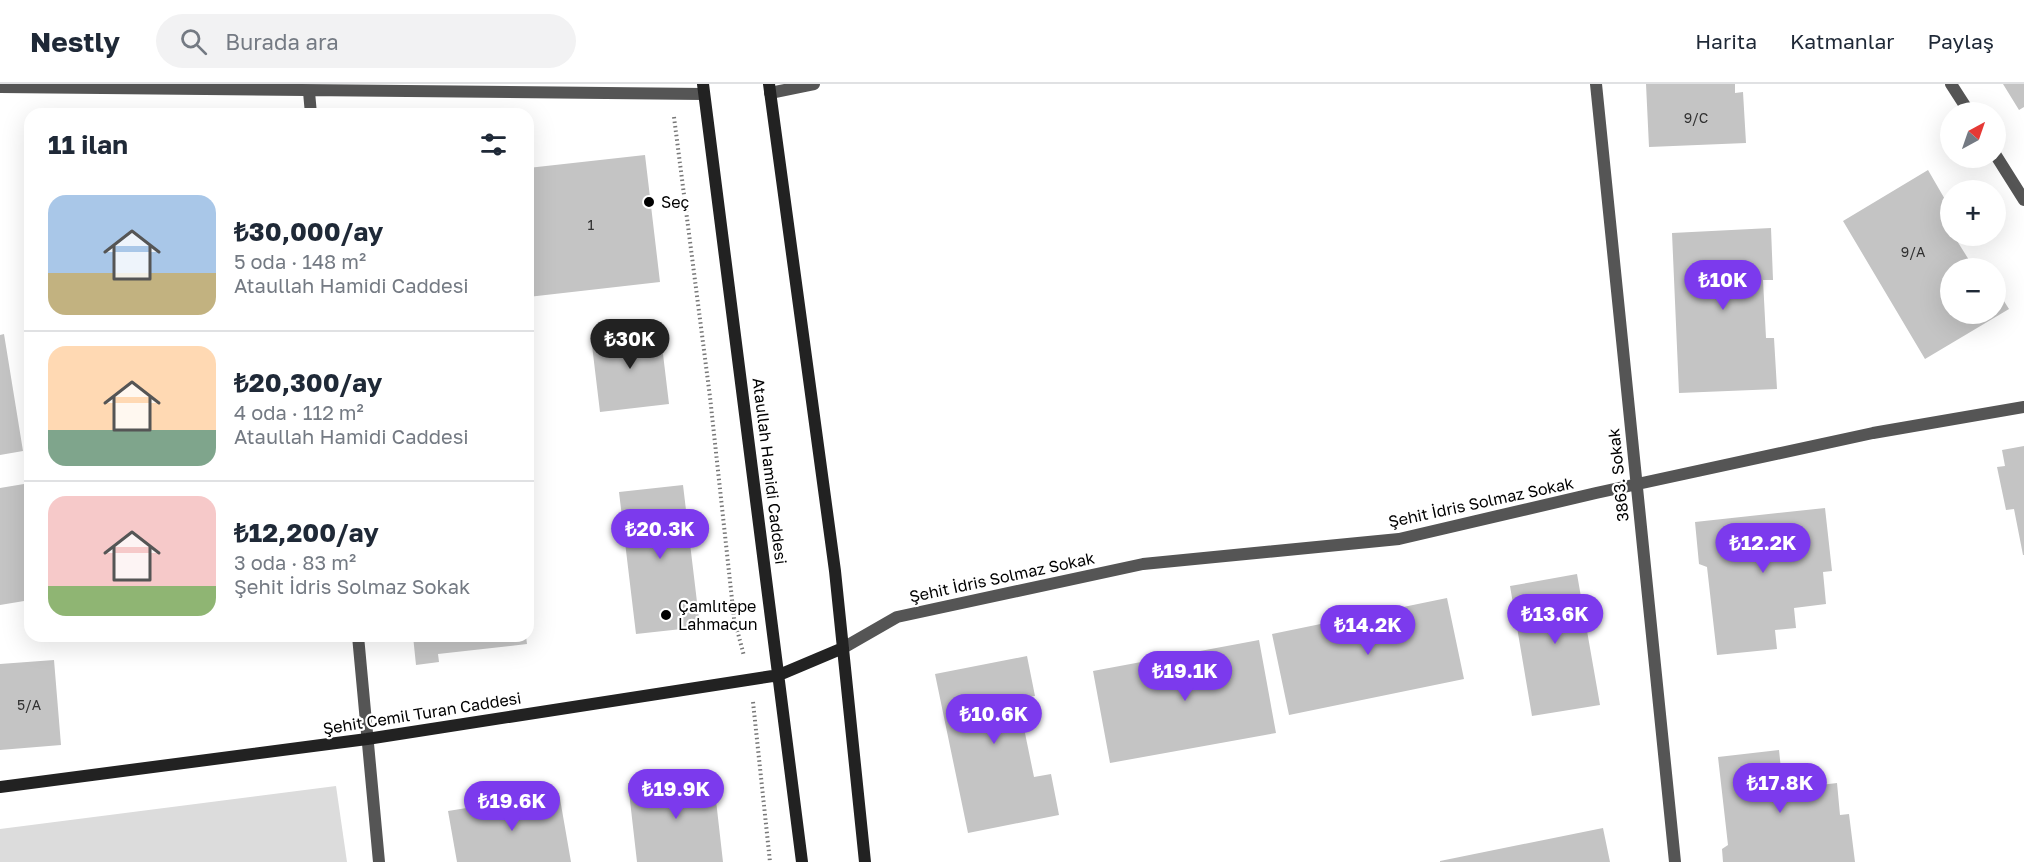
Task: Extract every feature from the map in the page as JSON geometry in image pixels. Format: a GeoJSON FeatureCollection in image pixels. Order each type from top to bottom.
{"type":"FeatureCollection","features":[{"type":"Feature","properties":{"kind":"street"},"geometry":{"type":"LineString","coordinates":[[814,84],[769,88],[835,571],[865,862]]}},
{"type":"Feature","properties":{"kind":"street","name":"3863. Sokak"},"geometry":{"type":"LineString","coordinates":[[1596,84],[1675,862]]}},
{"type":"Feature","properties":{"kind":"street"},"geometry":{"type":"LineString","coordinates":[[1950,84],[1962,102]]}},
{"type":"Feature","properties":{"kind":"street"},"geometry":{"type":"LineString","coordinates":[[0,87],[671,95],[703,89]]}},
{"type":"Feature","properties":{"kind":"street","name":"Ataullah Hamidi Caddesi"},"geometry":{"type":"LineString","coordinates":[[703,89],[802,862]]}},
{"type":"Feature","properties":{"kind":"street"},"geometry":{"type":"LineString","coordinates":[[309,92],[310,108]]}},
{"type":"Feature","properties":{"kind":"street"},"geometry":{"type":"LineString","coordinates":[[2004,168],[2024,200]]}},
{"type":"Feature","properties":{"kind":"street","name":"Şehit İdris Solmaz Sokak"},"geometry":{"type":"LineString","coordinates":[[843,648],[897,617],[1143,564],[1399,539],[1874,433],[2024,407]]}},
{"type":"Feature","properties":{"kind":"street"},"geometry":{"type":"LineString","coordinates":[[359,642],[379,862]]}},
{"type":"Feature","properties":{"kind":"street","name":"Şehit Cemil Turan Caddesi"},"geometry":{"type":"LineString","coordinates":[[0,787],[367,739],[779,675],[843,648]]}},
{"type":"Feature","properties":{"kind":"path"},"geometry":{"type":"LineString","coordinates":[[671,95],[710,397],[735,618],[751,679],[770,862]]}},
{"type":"Feature","properties":{"kind":"shaded area"},"geometry":{"type":"Polygon","coordinates":[[[336,786],[347,862],[0,862],[0,829],[336,786]]]}},
{"type":"Feature","properties":{"kind":"building"},"geometry":{"type":"Polygon","coordinates":[[[1646,84],[1735,84],[1735,93],[1743,92],[1746,143],[1649,147],[1646,84]]]}},
{"type":"Feature","properties":{"kind":"building"},"geometry":{"type":"Polygon","coordinates":[[[2003,84],[2024,84],[2024,107],[2019,110],[2003,84]]]}},
{"type":"Feature","properties":{"kind":"building"},"geometry":{"type":"Polygon","coordinates":[[[645,155],[660,282],[534,296],[534,167],[645,155]]]}},
{"type":"Feature","properties":{"kind":"building"},"geometry":{"type":"Polygon","coordinates":[[[1928,170],[1940,191],[1940,246],[1960,246],[1968,258],[1940,258],[1940,324],[1984,324],[1925,359],[1843,221],[1928,170]]]}},
{"type":"Feature","properties":{"kind":"building"},"geometry":{"type":"Polygon","coordinates":[[[1771,228],[1773,280],[1763,280],[1766,338],[1774,338],[1777,389],[1679,393],[1672,233],[1771,228]]]}},
{"type":"Feature","properties":{"kind":"building"},"geometry":{"type":"Polygon","coordinates":[[[660,329],[669,404],[600,412],[591,337],[660,329]]]}},
{"type":"Feature","properties":{"kind":"building"},"geometry":{"type":"Polygon","coordinates":[[[4,334],[23,451],[0,455],[0,335],[4,334]]]}},
{"type":"Feature","properties":{"kind":"building"},"geometry":{"type":"Polygon","coordinates":[[[2024,446],[2023,555],[2014,509],[2006,510],[1997,467],[2005,466],[2002,450],[2024,446]]]}},
{"type":"Feature","properties":{"kind":"building"},"geometry":{"type":"Polygon","coordinates":[[[24,484],[24,601],[0,605],[0,488],[24,484]]]}},
{"type":"Feature","properties":{"kind":"building"},"geometry":{"type":"Polygon","coordinates":[[[683,485],[700,627],[636,634],[619,492],[683,485]]]}},
{"type":"Feature","properties":{"kind":"building"},"geometry":{"type":"Polygon","coordinates":[[[1825,508],[1832,571],[1823,572],[1826,604],[1794,608],[1796,628],[1775,630],[1777,649],[1717,655],[1707,567],[1699,564],[1695,522],[1825,508]]]}},
{"type":"Feature","properties":{"kind":"building"},"geometry":{"type":"Polygon","coordinates":[[[1577,574],[1600,705],[1532,716],[1510,586],[1577,574]]]}},
{"type":"Feature","properties":{"kind":"building"},"geometry":{"type":"Polygon","coordinates":[[[1447,598],[1464,679],[1289,715],[1272,634],[1447,598]]]}},
{"type":"Feature","properties":{"kind":"building"},"geometry":{"type":"Polygon","coordinates":[[[1259,640],[1276,733],[1110,763],[1093,671],[1259,640]]]}},
{"type":"Feature","properties":{"kind":"building"},"geometry":{"type":"Polygon","coordinates":[[[414,642],[527,642],[527,644],[438,654],[439,662],[416,665],[414,642]]]}},
{"type":"Feature","properties":{"kind":"building"},"geometry":{"type":"Polygon","coordinates":[[[1027,656],[1035,696],[1018,699],[1034,777],[1051,774],[1059,815],[968,833],[935,674],[1027,656]]]}},
{"type":"Feature","properties":{"kind":"building"},"geometry":{"type":"Polygon","coordinates":[[[54,660],[61,745],[0,750],[0,664],[54,660]]]}},
{"type":"Feature","properties":{"kind":"building"},"geometry":{"type":"Polygon","coordinates":[[[1779,750],[1781,769],[1802,767],[1804,787],[1837,783],[1840,815],[1849,814],[1855,862],[1723,862],[1722,849],[1728,845],[1718,757],[1779,750]]]}},
{"type":"Feature","properties":{"kind":"building"},"geometry":{"type":"Polygon","coordinates":[[[713,774],[723,862],[637,862],[628,783],[713,774]]]}},
{"type":"Feature","properties":{"kind":"building"},"geometry":{"type":"Polygon","coordinates":[[[559,793],[571,862],[457,862],[448,811],[559,793]]]}},
{"type":"Feature","properties":{"kind":"building"},"geometry":{"type":"Polygon","coordinates":[[[1603,828],[1610,862],[1440,862],[1440,861],[1603,828]]]}},
{"type":"Feature","properties":{"kind":"place","name":"Seç"},"geometry":{"type":"Point","coordinates":[649,202]}},
{"type":"Feature","properties":{"kind":"place","name":"Çamlıtepe Lahmacun"},"geometry":{"type":"Point","coordinates":[666,615]}}]}
